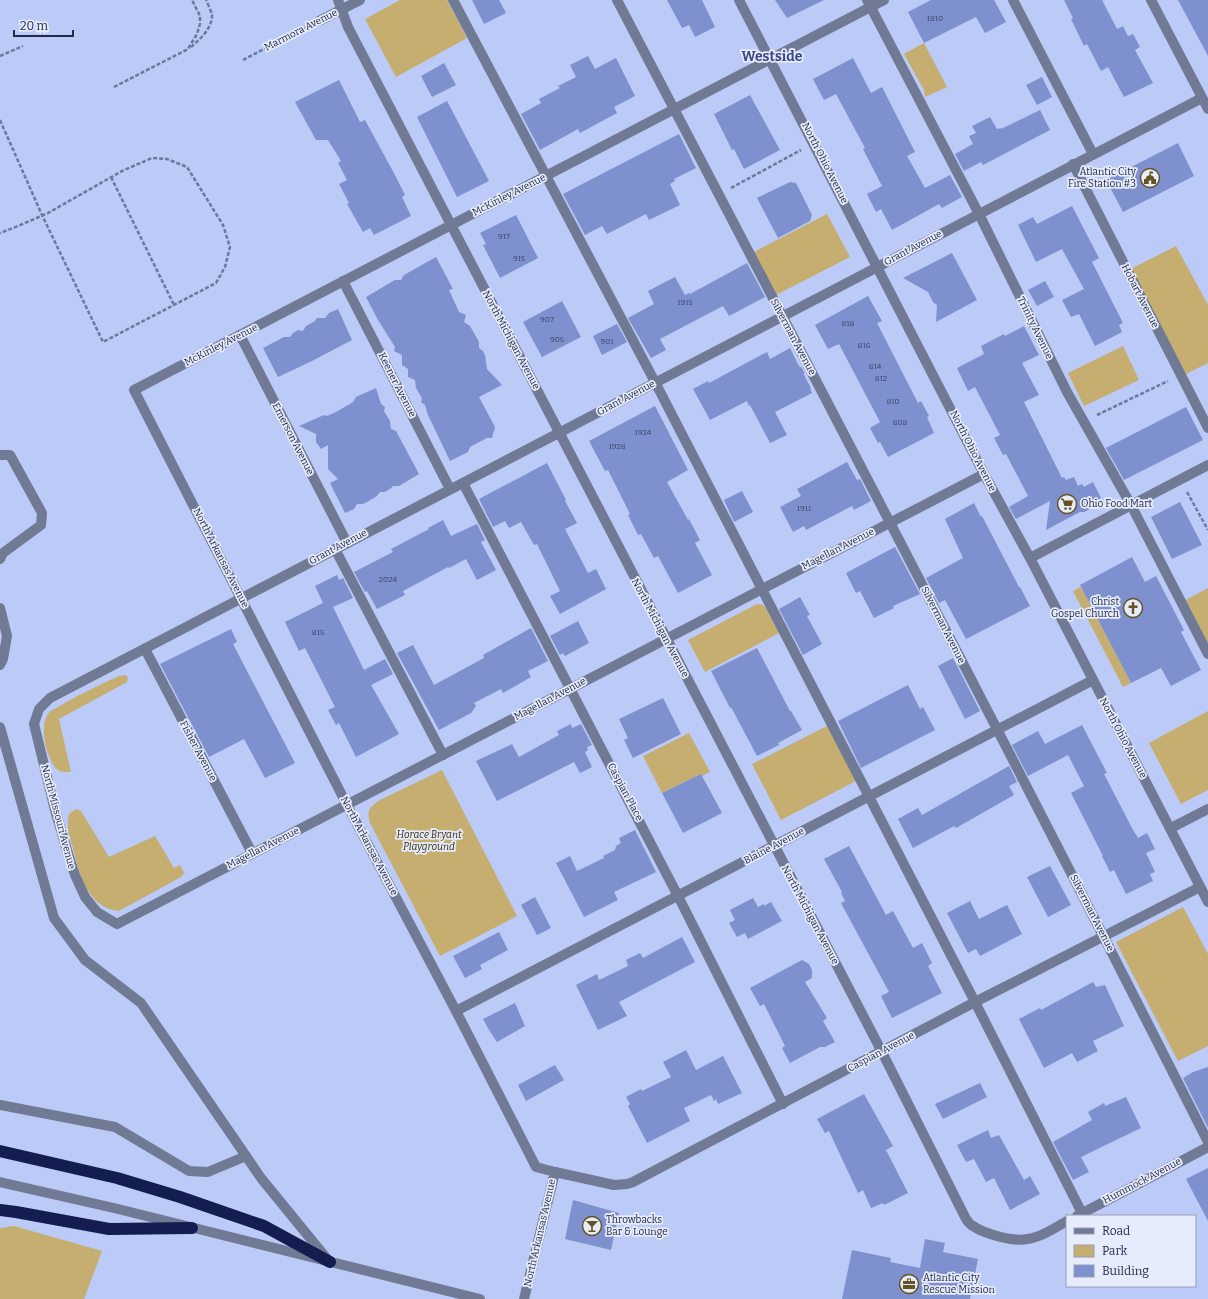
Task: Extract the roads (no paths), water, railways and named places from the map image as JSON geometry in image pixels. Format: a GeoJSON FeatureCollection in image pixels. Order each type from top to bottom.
{"type":"FeatureCollection","features":[{"type":"Feature","properties":{"kind":"highway"},"geometry":{"type":"LineString","coordinates":[[0,1151],[117,1178],[180,1197],[264,1226],[330,1262]]}},
{"type":"Feature","properties":{"kind":"highway"},"geometry":{"type":"LineString","coordinates":[[0,1210],[109,1229],[192,1228]]}},
{"type":"Feature","properties":{"kind":"street","name":"Marmora Avenue"},"geometry":{"type":"LineString","coordinates":[[319,21],[339,5],[360,0]]}},
{"type":"Feature","properties":{"kind":"street"},"geometry":{"type":"LineString","coordinates":[[452,0],[655,382],[762,588],[868,797],[975,1002],[1079,1214]]}},
{"type":"Feature","properties":{"kind":"street","name":"Silverman Avenue"},"geometry":{"type":"LineString","coordinates":[[617,0],[998,730],[1208,1142]]}},
{"type":"Feature","properties":{"kind":"street","name":"North Ohio Avenue"},"geometry":{"type":"LineString","coordinates":[[739,0],[878,266],[984,474],[1030,558],[1208,902]]}},
{"type":"Feature","properties":{"kind":"street","name":"McKinley Avenue"},"geometry":{"type":"LineString","coordinates":[[134,390],[770,59],[869,4],[884,0]]}},
{"type":"Feature","properties":{"kind":"street"},"geometry":{"type":"LineString","coordinates":[[1013,0],[1093,154]]}},
{"type":"Feature","properties":{"kind":"street"},"geometry":{"type":"LineString","coordinates":[[1151,0],[1208,109]]}},
{"type":"Feature","properties":{"kind":"street","name":"Trinity Avenue"},"geometry":{"type":"LineString","coordinates":[[869,4],[979,214],[1067,392],[1130,505],[1208,654]]}},
{"type":"Feature","properties":{"kind":"street","name":"North Michigan Avenue"},"geometry":{"type":"LineString","coordinates":[[339,5],[351,34],[882,1052],[965,1217],[974,1227],[987,1233],[1020,1240],[1027,1240],[1036,1237],[1066,1222]]}},
{"type":"Feature","properties":{"kind":"street","name":"Grant Avenue"},"geometry":{"type":"LineString","coordinates":[[50,698],[979,214],[1072,164],[1202,98]]}},
{"type":"Feature","properties":{"kind":"street","name":"Hobart Avenue"},"geometry":{"type":"LineString","coordinates":[[1072,164],[1208,428]]}},
{"type":"Feature","properties":{"kind":"street","name":"Keener Avenue"},"geometry":{"type":"LineString","coordinates":[[343,282],[450,489]]}},
{"type":"Feature","properties":{"kind":"street","name":"Emerson Avenue"},"geometry":{"type":"LineString","coordinates":[[240,335],[347,543]]}},
{"type":"Feature","properties":{"kind":"street","name":"North Arkansas Avenue"},"geometry":{"type":"LineString","coordinates":[[134,390],[347,805],[456,1011],[536,1167],[555,1172],[524,1299]]}},
{"type":"Feature","properties":{"kind":"street"},"geometry":{"type":"LineString","coordinates":[[0,455],[10,455],[42,514],[41,525],[3,553],[0,559]]}},
{"type":"Feature","properties":{"kind":"street"},"geometry":{"type":"LineString","coordinates":[[1030,558],[1208,465]]}},
{"type":"Feature","properties":{"kind":"street","name":"Magellan Avenue"},"geometry":{"type":"LineString","coordinates":[[117,924],[984,474]]}},
{"type":"Feature","properties":{"kind":"street","name":"Caspian Place"},"geometry":{"type":"LineString","coordinates":[[463,483],[678,896],[782,1104]]}},
{"type":"Feature","properties":{"kind":"street"},"geometry":{"type":"LineString","coordinates":[[336,549],[443,755]]}},
{"type":"Feature","properties":{"kind":"street"},"geometry":{"type":"LineString","coordinates":[[0,608],[7,636],[3,659],[0,665]]}},
{"type":"Feature","properties":{"kind":"street","name":"Fisher Avenue"},"geometry":{"type":"LineString","coordinates":[[144,649],[252,854]]}},
{"type":"Feature","properties":{"kind":"street","name":"Blaine Avenue"},"geometry":{"type":"LineString","coordinates":[[456,1011],[1093,680]]}},
{"type":"Feature","properties":{"kind":"street","name":"North Missouri Avenue"},"geometry":{"type":"LineString","coordinates":[[50,698],[39,709],[34,724],[55,810],[75,875],[85,897],[97,912],[117,924]]}},
{"type":"Feature","properties":{"kind":"street"},"geometry":{"type":"LineString","coordinates":[[0,727],[54,918],[85,960],[141,1003],[260,1178],[330,1262]]}},
{"type":"Feature","properties":{"kind":"street"},"geometry":{"type":"LineString","coordinates":[[1170,828],[1208,809]]}},
{"type":"Feature","properties":{"kind":"street","name":"Caspian Avenue"},"geometry":{"type":"LineString","coordinates":[[555,1172],[614,1185],[627,1184],[882,1052],[975,1002],[1200,887]]}},
{"type":"Feature","properties":{"kind":"street"},"geometry":{"type":"LineString","coordinates":[[0,1105],[115,1127],[189,1171],[208,1172],[246,1156]]}},
{"type":"Feature","properties":{"kind":"street","name":"Hummock Avenue"},"geometry":{"type":"LineString","coordinates":[[1079,1214],[1208,1147]]}},
{"type":"Feature","properties":{"kind":"street"},"geometry":{"type":"LineString","coordinates":[[0,1182],[480,1299]]}},
{"type":"Feature","properties":{"kind":"place","name":"Atlantic City Fire Station #3"},"geometry":{"type":"Point","coordinates":[1150,178]}},
{"type":"Feature","properties":{"kind":"place","name":"Ohio Food Mart"},"geometry":{"type":"Point","coordinates":[1067,504]}},
{"type":"Feature","properties":{"kind":"place","name":"Christ Gospel Church"},"geometry":{"type":"Point","coordinates":[1133,608]}},
{"type":"Feature","properties":{"kind":"place","name":"Throwbacks Bar & Lounge"},"geometry":{"type":"Point","coordinates":[592,1226]}},
{"type":"Feature","properties":{"kind":"place","name":"Atlantic City Rescue Mission"},"geometry":{"type":"Point","coordinates":[909,1284]}},
{"type":"Feature","properties":{"kind":"district","name":"Westside"},"geometry":{"type":"Point","coordinates":[772,56]}},
{"type":"Feature","properties":{"kind":"park label","name":"Horace Bryant Playground"},"geometry":{"type":"Point","coordinates":[429,840]}}]}
